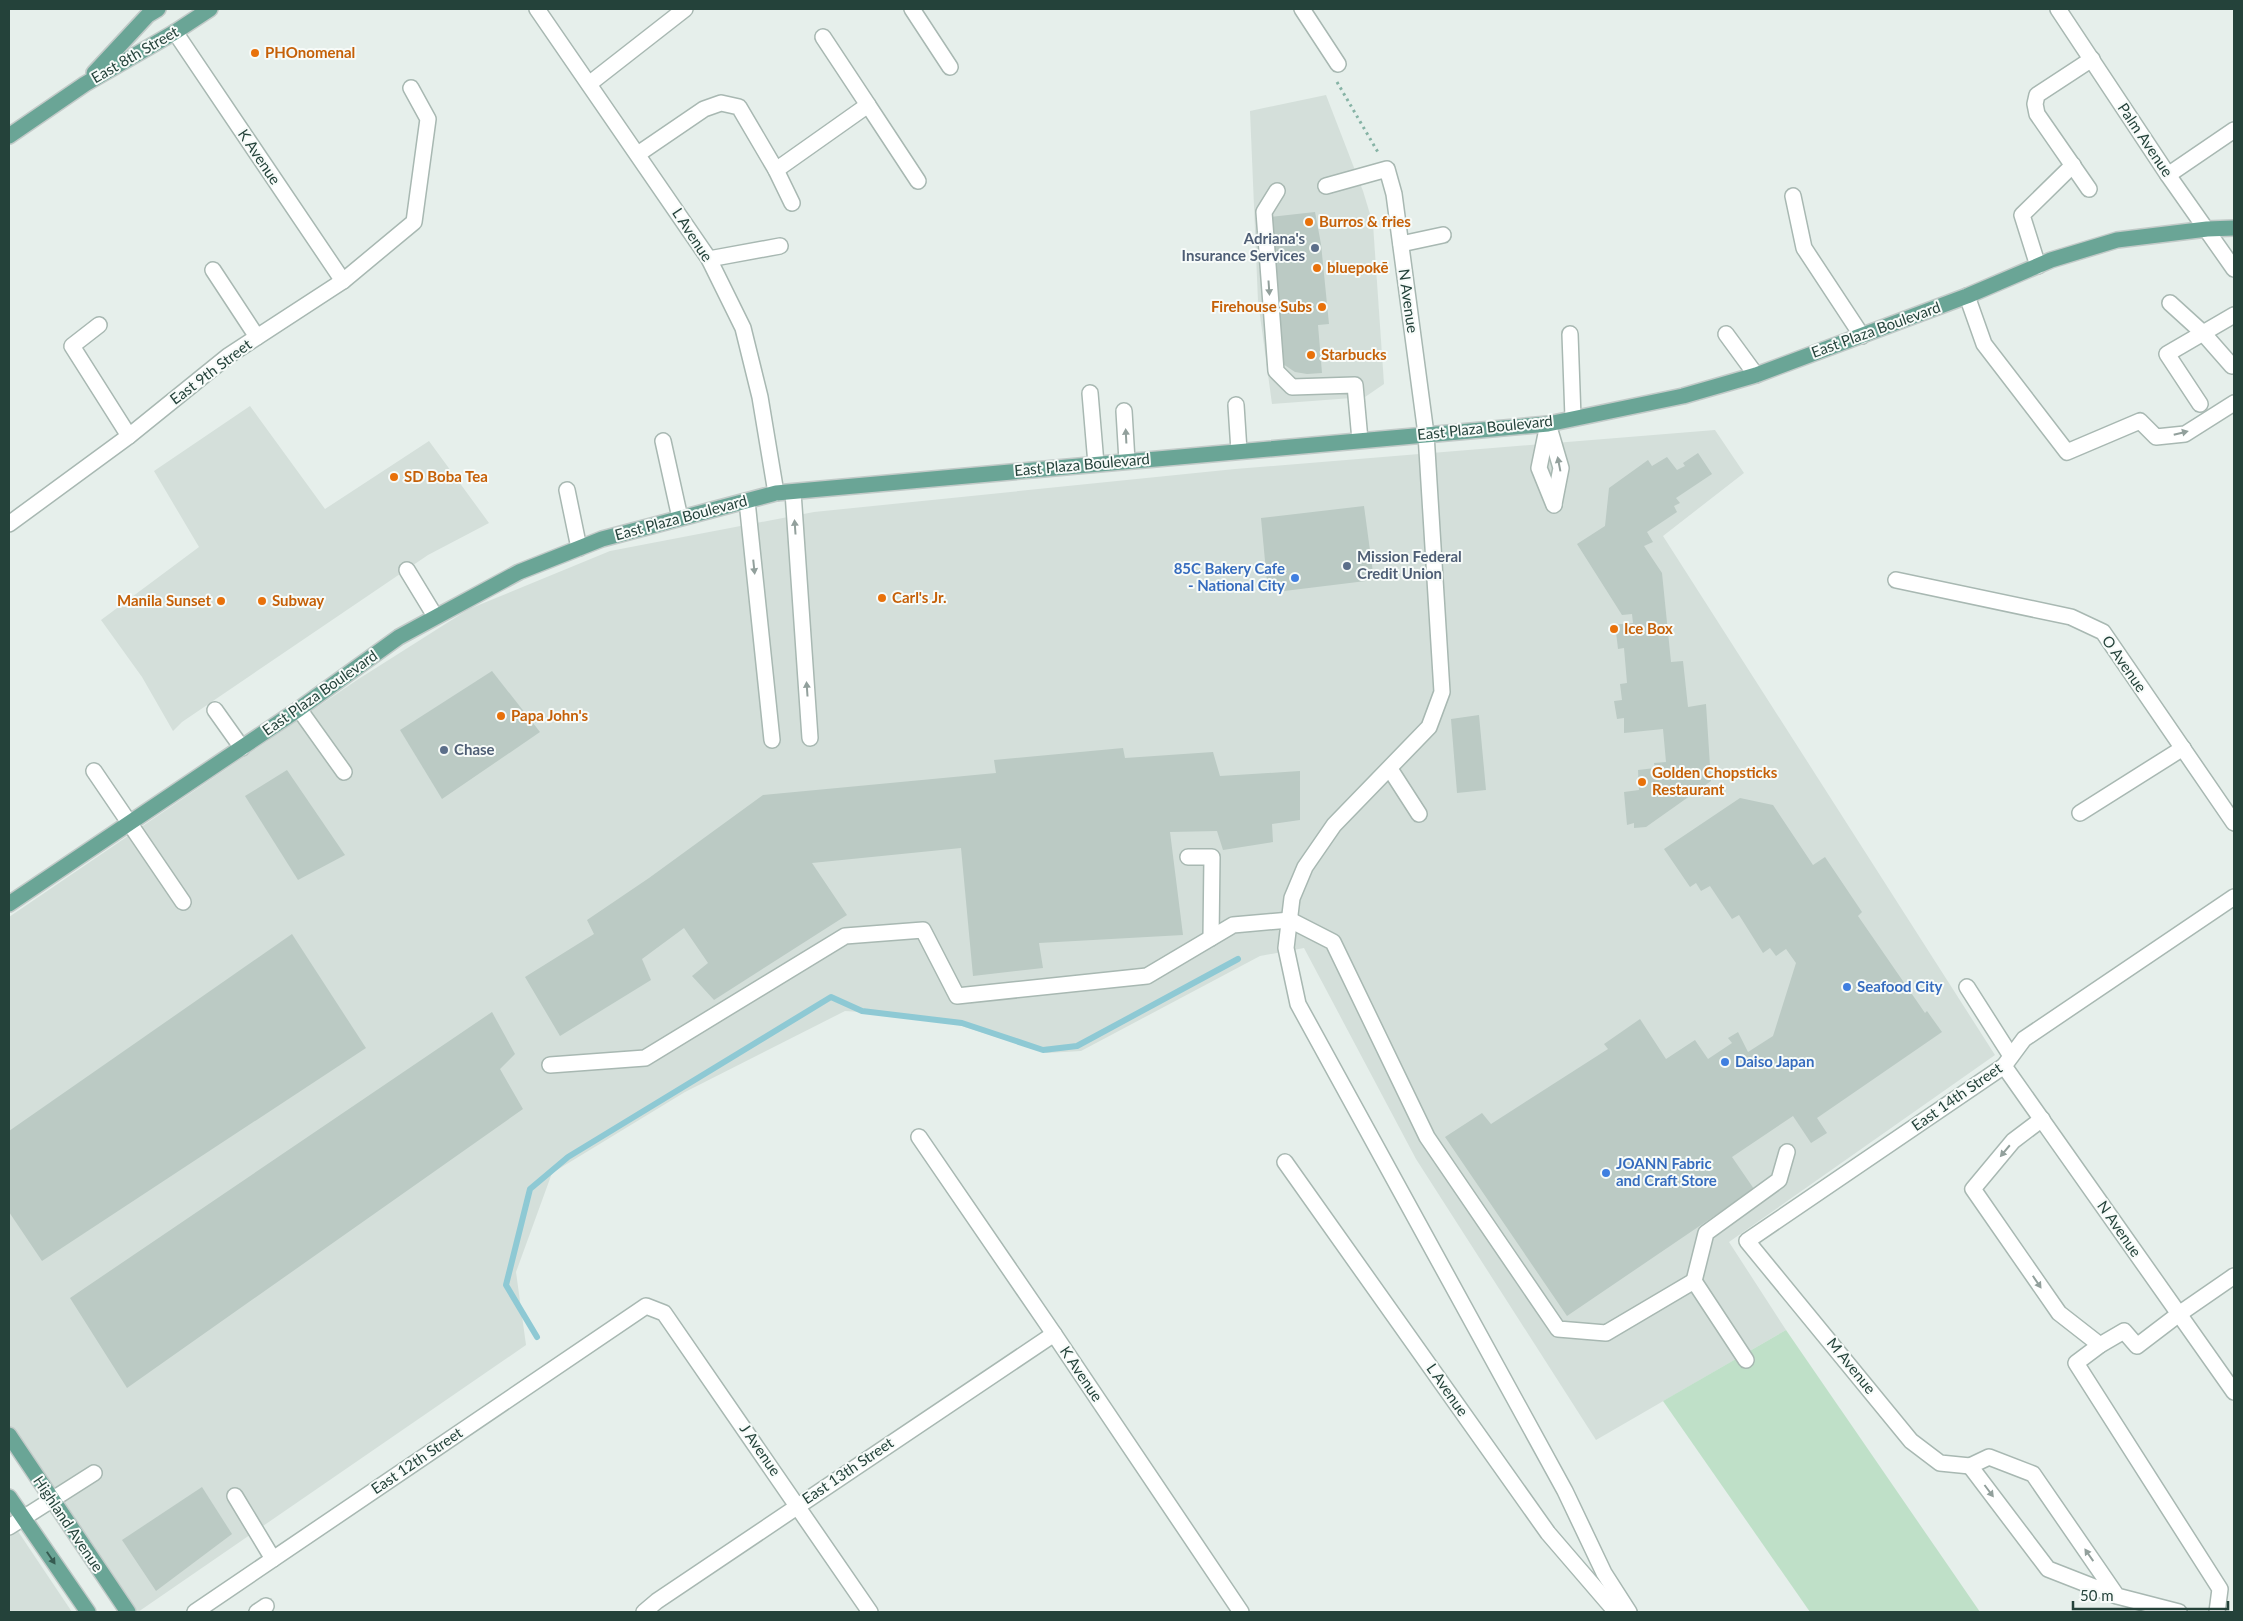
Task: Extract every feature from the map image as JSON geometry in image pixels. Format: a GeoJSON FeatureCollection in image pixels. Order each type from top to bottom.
{"type":"FeatureCollection","features":[{"type":"Feature","properties":{"kind":"main road","name":"East 8th Street"},"geometry":{"type":"LineString","coordinates":[[9,136],[84,84],[175,32],[210,9]]}},
{"type":"Feature","properties":{"kind":"main road","name":"East 8th Street"},"geometry":{"type":"LineString","coordinates":[[84,84],[151,11]]}},
{"type":"Feature","properties":{"kind":"main road","name":"East Plaza Boulevard"},"geometry":{"type":"LineString","coordinates":[[9,904],[299,709],[399,637],[519,572],[602,539],[776,493],[1548,424],[1683,396],[1756,375],[1967,296],[2038,266],[2117,240],[2207,229],[2234,228]]}},
{"type":"Feature","properties":{"kind":"main road","name":"Highland Avenue"},"geometry":{"type":"LineString","coordinates":[[9,1435],[128,1612]]}},
{"type":"Feature","properties":{"kind":"main road"},"geometry":{"type":"LineString","coordinates":[[9,1497],[88,1612]]}},
{"type":"Feature","properties":{"kind":"street","name":"L Avenue"},"geometry":{"type":"LineString","coordinates":[[537,9],[709,259],[743,328],[760,396],[776,493]]}},
{"type":"Feature","properties":{"kind":"street"},"geometry":{"type":"LineString","coordinates":[[589,84],[685,9]]}},
{"type":"Feature","properties":{"kind":"street"},"geometry":{"type":"LineString","coordinates":[[912,9],[950,67]]}},
{"type":"Feature","properties":{"kind":"street"},"geometry":{"type":"LineString","coordinates":[[1302,9],[1338,64]]}},
{"type":"Feature","properties":{"kind":"street","name":"Palm Avenue"},"geometry":{"type":"LineString","coordinates":[[2058,9],[2168,175],[2234,269]]}},
{"type":"Feature","properties":{"kind":"street","name":"K Avenue"},"geometry":{"type":"LineString","coordinates":[[175,32],[343,281]]}},
{"type":"Feature","properties":{"kind":"street"},"geometry":{"type":"LineString","coordinates":[[823,36],[918,181]]}},
{"type":"Feature","properties":{"kind":"street"},"geometry":{"type":"LineString","coordinates":[[2089,189],[2037,114],[2035,104],[2036,96],[2092,59]]}},
{"type":"Feature","properties":{"kind":"street","name":"East 9th Street"},"geometry":{"type":"LineString","coordinates":[[11,518],[129,436],[228,356],[343,281],[414,222],[428,119],[411,88]]}},
{"type":"Feature","properties":{"kind":"street"},"geometry":{"type":"LineString","coordinates":[[638,154],[704,109],[721,103],[739,107],[776,170],[792,203]]}},
{"type":"Feature","properties":{"kind":"street"},"geometry":{"type":"LineString","coordinates":[[776,170],[868,105]]}},
{"type":"Feature","properties":{"kind":"street"},"geometry":{"type":"LineString","coordinates":[[2168,175],[2234,130]]}},
{"type":"Feature","properties":{"kind":"street"},"geometry":{"type":"LineString","coordinates":[[2038,266],[2022,215],[2073,165]]}},
{"type":"Feature","properties":{"kind":"street"},"geometry":{"type":"LineString","coordinates":[[1326,186],[1387,169]]}},
{"type":"Feature","properties":{"kind":"street","name":"N Avenue"},"geometry":{"type":"LineString","coordinates":[[1387,169],[1394,194],[1426,434],[1442,692],[1429,727],[1334,825],[1305,867],[1292,898],[1286,948],[1298,1004],[1565,1491],[1604,1573],[1629,1612]]}},
{"type":"Feature","properties":{"kind":"street"},"geometry":{"type":"LineString","coordinates":[[1277,191],[1264,212],[1276,371],[1292,386],[1355,385],[1360,440]]}},
{"type":"Feature","properties":{"kind":"street"},"geometry":{"type":"LineString","coordinates":[[1794,196],[1804,248],[1862,336]]}},
{"type":"Feature","properties":{"kind":"street"},"geometry":{"type":"LineString","coordinates":[[1401,244],[1443,235]]}},
{"type":"Feature","properties":{"kind":"street"},"geometry":{"type":"LineString","coordinates":[[709,259],[780,246]]}},
{"type":"Feature","properties":{"kind":"street"},"geometry":{"type":"LineString","coordinates":[[213,270],[257,337]]}},
{"type":"Feature","properties":{"kind":"street"},"geometry":{"type":"LineString","coordinates":[[1967,296],[1984,344],[2068,452],[2140,421],[2156,437],[2185,434],[2234,403]]}},
{"type":"Feature","properties":{"kind":"street"},"geometry":{"type":"LineString","coordinates":[[2170,304],[2203,333],[2232,366]]}},
{"type":"Feature","properties":{"kind":"street"},"geometry":{"type":"LineString","coordinates":[[2200,404],[2167,354],[2234,315]]}},
{"type":"Feature","properties":{"kind":"street"},"geometry":{"type":"LineString","coordinates":[[100,325],[72,346],[129,436]]}},
{"type":"Feature","properties":{"kind":"street"},"geometry":{"type":"LineString","coordinates":[[1570,334],[1573,418]]}},
{"type":"Feature","properties":{"kind":"street"},"geometry":{"type":"LineString","coordinates":[[1726,334],[1756,375]]}},
{"type":"Feature","properties":{"kind":"street"},"geometry":{"type":"LineString","coordinates":[[1090,393],[1096,464]]}},
{"type":"Feature","properties":{"kind":"street"},"geometry":{"type":"LineString","coordinates":[[1236,404],[1239,451]]}},
{"type":"Feature","properties":{"kind":"street"},"geometry":{"type":"LineString","coordinates":[[1124,410],[1127,461]]}},
{"type":"Feature","properties":{"kind":"street"},"geometry":{"type":"LineString","coordinates":[[664,442],[680,518]]}},
{"type":"Feature","properties":{"kind":"street"},"geometry":{"type":"LineString","coordinates":[[566,490],[578,548]]}},
{"type":"Feature","properties":{"kind":"street"},"geometry":{"type":"LineString","coordinates":[[793,492],[810,738]]}},
{"type":"Feature","properties":{"kind":"street"},"geometry":{"type":"LineString","coordinates":[[747,501],[772,740]]}},
{"type":"Feature","properties":{"kind":"street"},"geometry":{"type":"LineString","coordinates":[[407,570],[435,616]]}},
{"type":"Feature","properties":{"kind":"street","name":"O Avenue"},"geometry":{"type":"LineString","coordinates":[[1896,580],[2071,617],[2102,632],[2234,823]]}},
{"type":"Feature","properties":{"kind":"street"},"geometry":{"type":"LineString","coordinates":[[299,709],[344,772]]}},
{"type":"Feature","properties":{"kind":"street"},"geometry":{"type":"LineString","coordinates":[[215,710],[242,748]]}},
{"type":"Feature","properties":{"kind":"street"},"geometry":{"type":"LineString","coordinates":[[2080,813],[2183,748]]}},
{"type":"Feature","properties":{"kind":"street"},"geometry":{"type":"LineString","coordinates":[[1390,769],[1418,814]]}},
{"type":"Feature","properties":{"kind":"street"},"geometry":{"type":"LineString","coordinates":[[94,771],[183,902]]}},
{"type":"Feature","properties":{"kind":"street"},"geometry":{"type":"LineString","coordinates":[[1188,857],[1212,858],[1211,938]]}},
{"type":"Feature","properties":{"kind":"street","name":"East 14th Street"},"geometry":{"type":"LineString","coordinates":[[1747,1240],[2008,1061],[2024,1039],[2234,897]]}},
{"type":"Feature","properties":{"kind":"street"},"geometry":{"type":"LineString","coordinates":[[550,1065],[644,1058],[845,936],[923,930],[957,996],[1147,976],[1233,925],[1290,920],[1332,942],[1427,1137],[1558,1329],[1606,1333],[1694,1281],[1706,1233],[1779,1180],[1787,1152]]}},
{"type":"Feature","properties":{"kind":"street","name":"N Avenue"},"geometry":{"type":"LineString","coordinates":[[1967,988],[2042,1119],[2234,1392]]}},
{"type":"Feature","properties":{"kind":"street"},"geometry":{"type":"LineString","coordinates":[[2042,1119],[2013,1141],[1973,1189],[2058,1313],[2100,1345]]}},
{"type":"Feature","properties":{"kind":"street","name":"K Avenue"},"geometry":{"type":"LineString","coordinates":[[919,1137],[1241,1612]]}},
{"type":"Feature","properties":{"kind":"street","name":"L Avenue"},"geometry":{"type":"LineString","coordinates":[[1286,1162],[1548,1533],[1616,1612]]}},
{"type":"Feature","properties":{"kind":"street","name":"M Avenue"},"geometry":{"type":"LineString","coordinates":[[1747,1240],[1911,1441],[1940,1463],[1970,1466]]}},
{"type":"Feature","properties":{"kind":"street"},"geometry":{"type":"LineString","coordinates":[[2209,1612],[2217,1612],[2220,1589],[2076,1363],[2100,1345],[2124,1331],[2137,1346],[2178,1314],[2234,1276]]}},
{"type":"Feature","properties":{"kind":"street"},"geometry":{"type":"LineString","coordinates":[[1694,1281],[1746,1360]]}},
{"type":"Feature","properties":{"kind":"street","name":"J Avenue"},"geometry":{"type":"LineString","coordinates":[[638,1311],[646,1306],[664,1313],[798,1504],[870,1612]]}},
{"type":"Feature","properties":{"kind":"street","name":"East 12th Street"},"geometry":{"type":"LineString","coordinates":[[195,1612],[638,1311]]}},
{"type":"Feature","properties":{"kind":"street","name":"East 13th Street"},"geometry":{"type":"LineString","coordinates":[[644,1612],[657,1601],[798,1504],[1054,1334]]}},
{"type":"Feature","properties":{"kind":"street"},"geometry":{"type":"LineString","coordinates":[[2117,1596],[2033,1474],[1989,1457],[1970,1466],[2048,1569],[2117,1596],[2179,1612]]}},
{"type":"Feature","properties":{"kind":"street"},"geometry":{"type":"LineString","coordinates":[[9,1527],[94,1472]]}},
{"type":"Feature","properties":{"kind":"street"},"geometry":{"type":"LineString","coordinates":[[235,1496],[273,1559]]}},
{"type":"Feature","properties":{"kind":"path"},"geometry":{"type":"LineString","coordinates":[[1338,64],[1328,70],[1343,90],[1387,169]]}},
{"type":"Feature","properties":{"kind":"shaded area"},"geometry":{"type":"Polygon","coordinates":[[[1326,95],[1363,191],[1373,224],[1384,384],[1365,397],[1272,404],[1258,301],[1250,111],[1326,95]]]}},
{"type":"Feature","properties":{"kind":"shaded area"},"geometry":{"type":"Polygon","coordinates":[[[250,406],[325,509],[429,441],[489,523],[428,555],[182,722],[173,731],[142,677],[101,620],[199,547],[154,471],[250,406]]]}},
{"type":"Feature","properties":{"kind":"shaded area"},"geometry":{"type":"Polygon","coordinates":[[[1715,430],[1744,473],[1663,536],[1995,1055],[1729,1242],[1786,1330],[1596,1440],[1416,1159],[1304,948],[1260,956],[1081,1051],[1047,1053],[933,1017],[845,1011],[685,1092],[552,1173],[516,1272],[526,1345],[138,1612],[135,1612],[9,1427],[9,917],[357,680],[469,609],[610,551],[814,512],[1235,469],[1715,430]]]}},
{"type":"Feature","properties":{"kind":"shaded area"},"geometry":{"type":"Polygon","coordinates":[[[9,1518],[72,1612],[9,1612],[9,1518]]]}},
{"type":"Feature","properties":{"kind":"green space"},"geometry":{"type":"Polygon","coordinates":[[[1786,1330],[1980,1612],[1810,1612],[1663,1401],[1786,1330]]]}},
{"type":"Feature","properties":{"kind":"building"},"geometry":{"type":"Polygon","coordinates":[[[1315,212],[1321,244],[1329,324],[1318,325],[1322,373],[1307,374],[1295,372],[1280,362],[1269,217],[1315,212]]]}},
{"type":"Feature","properties":{"kind":"building"},"geometry":{"type":"Polygon","coordinates":[[[1698,453],[1712,474],[1676,498],[1680,503],[1674,506],[1677,512],[1647,532],[1653,542],[1644,546],[1662,573],[1671,662],[1683,661],[1688,707],[1706,704],[1711,781],[1646,827],[1634,828],[1634,823],[1627,825],[1624,792],[1639,790],[1638,770],[1655,768],[1654,763],[1666,762],[1663,729],[1624,733],[1624,718],[1617,719],[1614,701],[1622,700],[1620,684],[1627,683],[1624,648],[1618,649],[1616,632],[1609,633],[1609,625],[1633,623],[1632,614],[1622,615],[1577,544],[1605,526],[1609,488],[1648,460],[1652,466],[1667,457],[1677,470],[1685,466],[1683,463],[1698,453]]]}},
{"type":"Feature","properties":{"kind":"building"},"geometry":{"type":"Polygon","coordinates":[[[1364,506],[1374,580],[1268,593],[1261,518],[1364,506]]]}},
{"type":"Feature","properties":{"kind":"building"},"geometry":{"type":"Polygon","coordinates":[[[492,671],[540,732],[442,799],[400,730],[492,671]]]}},
{"type":"Feature","properties":{"kind":"building"},"geometry":{"type":"Polygon","coordinates":[[[1479,715],[1486,790],[1457,793],[1451,719],[1479,715]]]}},
{"type":"Feature","properties":{"kind":"building"},"geometry":{"type":"Polygon","coordinates":[[[1123,748],[1125,758],[1213,752],[1220,776],[1300,771],[1300,820],[1272,824],[1273,842],[1223,850],[1217,831],[1170,832],[1183,935],[1039,943],[1043,968],[973,976],[961,848],[812,863],[847,915],[714,1000],[692,976],[708,963],[684,928],[642,959],[651,980],[560,1036],[525,977],[594,934],[587,920],[649,878],[763,795],[996,773],[994,760],[1123,748]]]}},
{"type":"Feature","properties":{"kind":"building"},"geometry":{"type":"Polygon","coordinates":[[[287,770],[345,855],[298,880],[245,796],[287,770]]]}},
{"type":"Feature","properties":{"kind":"building"},"geometry":{"type":"Polygon","coordinates":[[[1740,798],[1773,805],[1813,865],[1825,857],[1862,912],[1858,916],[1925,1013],[1927,1011],[1942,1032],[1817,1118],[1827,1133],[1811,1143],[1793,1116],[1732,1157],[1754,1189],[1567,1316],[1445,1137],[1482,1113],[1491,1124],[1608,1049],[1604,1044],[1640,1019],[1666,1059],[1695,1040],[1708,1059],[1732,1043],[1728,1038],[1738,1032],[1748,1052],[1773,1036],[1796,963],[1786,949],[1776,956],[1770,948],[1763,953],[1739,915],[1732,919],[1710,886],[1701,891],[1696,883],[1690,887],[1664,849],[1740,798]]]}},
{"type":"Feature","properties":{"kind":"building"},"geometry":{"type":"Polygon","coordinates":[[[292,934],[366,1048],[42,1261],[9,1212],[9,1131],[292,934]]]}},
{"type":"Feature","properties":{"kind":"building"},"geometry":{"type":"Polygon","coordinates":[[[492,1012],[515,1054],[500,1069],[523,1109],[127,1388],[70,1298],[492,1012]]]}},
{"type":"Feature","properties":{"kind":"building"},"geometry":{"type":"Polygon","coordinates":[[[202,1487],[232,1534],[156,1591],[122,1540],[202,1487]]]}},
{"type":"Feature","properties":{"kind":"waterway"},"geometry":{"type":"LineString","coordinates":[[537,1337],[506,1285],[530,1189],[568,1157],[831,997],[862,1011],[962,1023],[1043,1050],[1077,1046],[1238,959]]}},
{"type":"Feature","properties":{"kind":"place","name":"PHOnomenal"},"geometry":{"type":"Point","coordinates":[255,53]}},
{"type":"Feature","properties":{"kind":"place","name":"Burros & fries"},"geometry":{"type":"Point","coordinates":[1309,222]}},
{"type":"Feature","properties":{"kind":"place","name":"Adriana's Insurance Services"},"geometry":{"type":"Point","coordinates":[1315,248]}},
{"type":"Feature","properties":{"kind":"place","name":"bluepokē"},"geometry":{"type":"Point","coordinates":[1317,268]}},
{"type":"Feature","properties":{"kind":"place","name":"Firehouse Subs"},"geometry":{"type":"Point","coordinates":[1322,307]}},
{"type":"Feature","properties":{"kind":"place","name":"Starbucks"},"geometry":{"type":"Point","coordinates":[1311,355]}},
{"type":"Feature","properties":{"kind":"place","name":"SD Boba Tea"},"geometry":{"type":"Point","coordinates":[394,477]}},
{"type":"Feature","properties":{"kind":"place","name":"Mission Federal Credit Union"},"geometry":{"type":"Point","coordinates":[1347,566]}},
{"type":"Feature","properties":{"kind":"place","name":"85C Bakery Cafe - National City"},"geometry":{"type":"Point","coordinates":[1295,578]}},
{"type":"Feature","properties":{"kind":"place","name":"Carl's Jr."},"geometry":{"type":"Point","coordinates":[882,598]}},
{"type":"Feature","properties":{"kind":"place","name":"Manila Sunset"},"geometry":{"type":"Point","coordinates":[221,601]}},
{"type":"Feature","properties":{"kind":"place","name":"Subway"},"geometry":{"type":"Point","coordinates":[262,601]}},
{"type":"Feature","properties":{"kind":"place","name":"Ice Box"},"geometry":{"type":"Point","coordinates":[1614,629]}},
{"type":"Feature","properties":{"kind":"place","name":"Papa John's"},"geometry":{"type":"Point","coordinates":[501,716]}},
{"type":"Feature","properties":{"kind":"place","name":"Chase"},"geometry":{"type":"Point","coordinates":[444,750]}},
{"type":"Feature","properties":{"kind":"place","name":"Golden Chopsticks Restaurant"},"geometry":{"type":"Point","coordinates":[1642,782]}},
{"type":"Feature","properties":{"kind":"place","name":"Seafood City"},"geometry":{"type":"Point","coordinates":[1847,987]}},
{"type":"Feature","properties":{"kind":"place","name":"Daiso Japan"},"geometry":{"type":"Point","coordinates":[1725,1062]}},
{"type":"Feature","properties":{"kind":"place","name":"JOANN Fabric and Craft Store"},"geometry":{"type":"Point","coordinates":[1606,1173]}}]}
